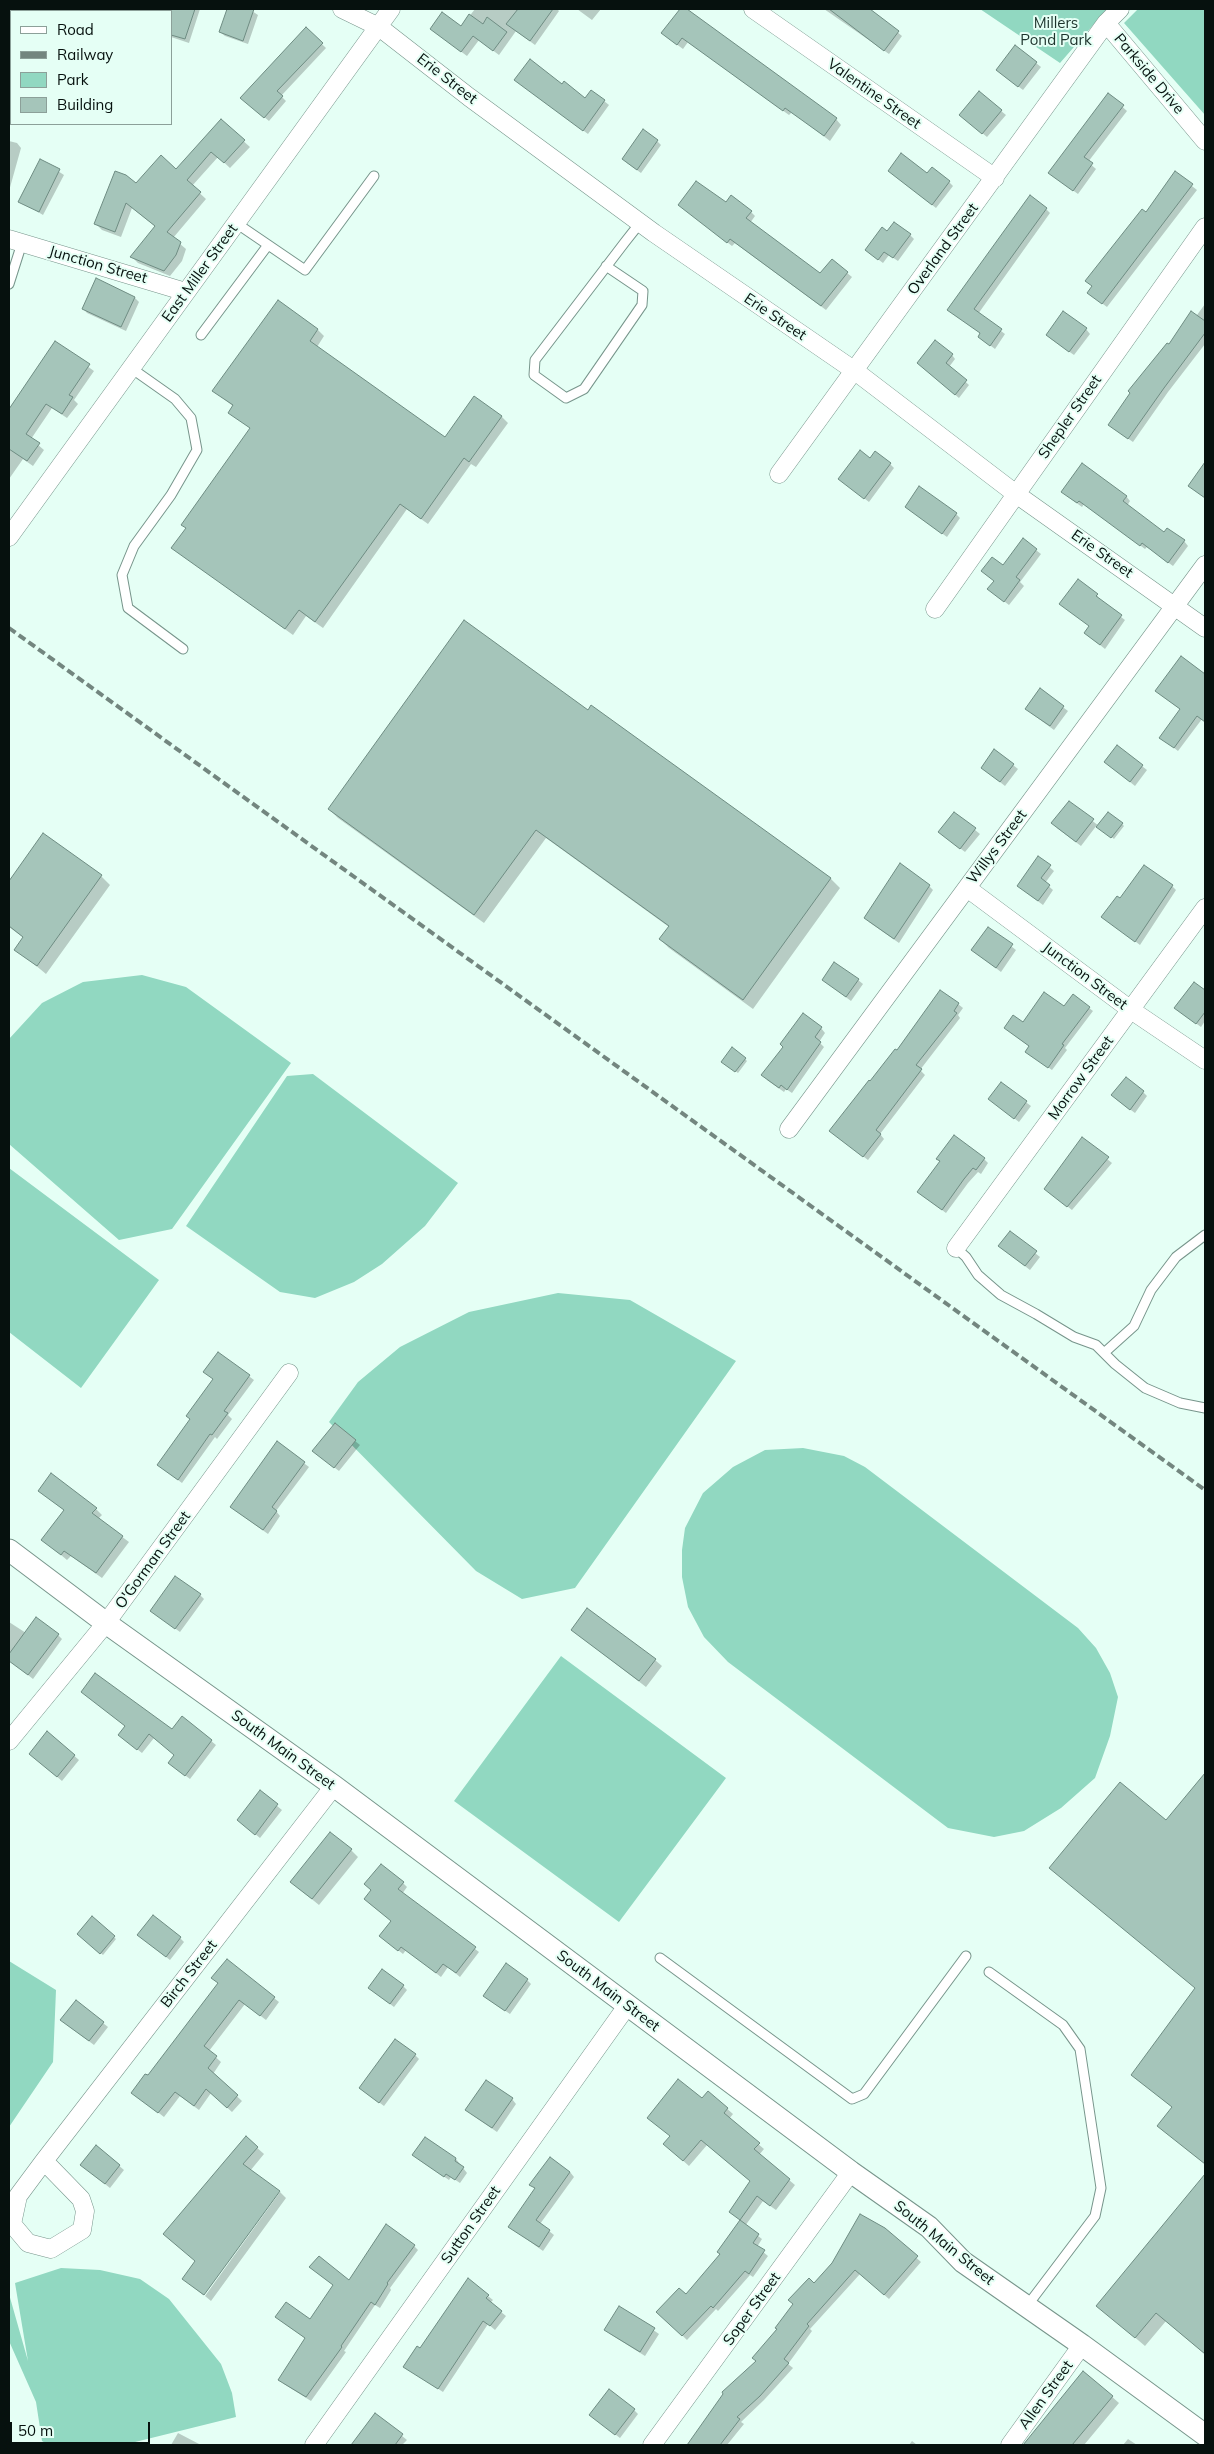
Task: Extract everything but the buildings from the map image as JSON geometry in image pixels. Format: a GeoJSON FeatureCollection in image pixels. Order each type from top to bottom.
{"type":"FeatureCollection","features":[{"type":"Feature","properties":{"kind":"street","name":"Erie Street"},"geometry":{"type":"LineString","coordinates":[[342,9],[379,27],[469,97],[640,222],[855,371],[1016,494],[1205,628]]}},
{"type":"Feature","properties":{"kind":"street","name":"East Miller Street"},"geometry":{"type":"LineString","coordinates":[[9,537],[391,9]]}},
{"type":"Feature","properties":{"kind":"street","name":"Valentine Street"},"geometry":{"type":"LineString","coordinates":[[753,9],[994,178]]}},
{"type":"Feature","properties":{"kind":"street","name":"Parkside Drive"},"geometry":{"type":"LineString","coordinates":[[1120,9],[1106,23],[1205,141]]}},
{"type":"Feature","properties":{"kind":"street","name":"Overland Street"},"geometry":{"type":"LineString","coordinates":[[779,474],[1106,23]]}},
{"type":"Feature","properties":{"kind":"street","name":"Shepler Street"},"geometry":{"type":"LineString","coordinates":[[936,609],[1205,227]]}},
{"type":"Feature","properties":{"kind":"street","name":"Junction Street"},"geometry":{"type":"LineString","coordinates":[[16,241],[186,292]]}},
{"type":"Feature","properties":{"kind":"street","name":"Willys Street"},"geometry":{"type":"LineString","coordinates":[[789,1129],[1205,565]]}},
{"type":"Feature","properties":{"kind":"street","name":"Junction Street"},"geometry":{"type":"LineString","coordinates":[[967,888],[1131,1010],[1205,1060]]}},
{"type":"Feature","properties":{"kind":"street","name":"Morrow Street"},"geometry":{"type":"LineString","coordinates":[[956,1248],[1205,908]]}},
{"type":"Feature","properties":{"kind":"street","name":"O'Gorman Street"},"geometry":{"type":"LineString","coordinates":[[9,1741],[106,1623],[289,1373]]}},
{"type":"Feature","properties":{"kind":"street","name":"South Main Street"},"geometry":{"type":"LineString","coordinates":[[9,1550],[106,1623],[334,1786],[851,2172],[929,2227],[963,2262],[1082,2344],[1205,2435]]}},
{"type":"Feature","properties":{"kind":"street","name":"Birch Street"},"geometry":{"type":"LineString","coordinates":[[44,2161],[81,2199],[85,2212],[82,2230],[51,2249],[28,2243],[12,2224],[18,2196],[44,2161],[334,1786]]}},
{"type":"Feature","properties":{"kind":"street","name":"Sutton Street"},"geometry":{"type":"LineString","coordinates":[[314,2445],[628,2006]]}},
{"type":"Feature","properties":{"kind":"street","name":"Soper Street"},"geometry":{"type":"LineString","coordinates":[[652,2445],[851,2172]]}},
{"type":"Feature","properties":{"kind":"street","name":"Allen Street"},"geometry":{"type":"LineString","coordinates":[[1010,2445],[1082,2344]]}},
{"type":"Feature","properties":{"kind":"lane"},"geometry":{"type":"LineString","coordinates":[[236,223],[305,270],[374,176]]}},
{"type":"Feature","properties":{"kind":"lane"},"geometry":{"type":"LineString","coordinates":[[606,266],[643,291],[642,305],[584,389],[566,398],[534,375],[535,360],[606,266],[640,222]]}},
{"type":"Feature","properties":{"kind":"lane"},"geometry":{"type":"LineString","coordinates":[[9,284],[16,241]]}},
{"type":"Feature","properties":{"kind":"lane"},"geometry":{"type":"LineString","coordinates":[[201,335],[268,245]]}},
{"type":"Feature","properties":{"kind":"lane"},"geometry":{"type":"LineString","coordinates":[[131,368],[174,399],[191,418],[197,450],[172,495],[134,546],[122,575],[128,608],[183,649]]}},
{"type":"Feature","properties":{"kind":"lane"},"geometry":{"type":"LineString","coordinates":[[1104,1353],[1134,1326],[1151,1290],[1176,1257],[1205,1235]]}},
{"type":"Feature","properties":{"kind":"lane"},"geometry":{"type":"LineString","coordinates":[[956,1248],[966,1257],[978,1275],[1001,1295],[1074,1337],[1096,1345],[1145,1388],[1180,1403],[1205,1408]]}},
{"type":"Feature","properties":{"kind":"lane"},"geometry":{"type":"LineString","coordinates":[[660,1958],[852,2099],[864,2094],[966,1956]]}},
{"type":"Feature","properties":{"kind":"lane"},"geometry":{"type":"LineString","coordinates":[[989,1972],[1063,2025],[1080,2049],[1101,2188],[1095,2216],[1026,2306]]}},
{"type":"Feature","properties":{"kind":"green space","name":"Millers Pond Park"},"geometry":{"type":"Polygon","coordinates":[[[980,9],[1107,9],[1060,63],[980,9]]]}},
{"type":"Feature","properties":{"kind":"green space","name":"Millers Pond Park"},"geometry":{"type":"Polygon","coordinates":[[[1138,9],[1205,9],[1205,115],[1124,23],[1138,9]]]}},
{"type":"Feature","properties":{"kind":"green space"},"geometry":{"type":"Polygon","coordinates":[[[142,975],[186,987],[291,1063],[172,1229],[119,1240],[9,1144],[9,1039],[42,1003],[83,982],[142,975]]]}},
{"type":"Feature","properties":{"kind":"green space"},"geometry":{"type":"Polygon","coordinates":[[[313,1074],[458,1183],[425,1226],[382,1264],[354,1282],[315,1298],[280,1292],[186,1226],[287,1076],[313,1074]]]}},
{"type":"Feature","properties":{"kind":"green space"},"geometry":{"type":"Polygon","coordinates":[[[9,1168],[159,1280],[81,1388],[9,1332],[9,1168]]]}},
{"type":"Feature","properties":{"kind":"green space"},"geometry":{"type":"Polygon","coordinates":[[[558,1293],[630,1300],[736,1361],[575,1588],[522,1599],[476,1571],[329,1422],[358,1382],[400,1347],[469,1312],[558,1293]]]}},
{"type":"Feature","properties":{"kind":"green space"},"geometry":{"type":"Polygon","coordinates":[[[803,1448],[844,1456],[865,1467],[1078,1628],[1096,1648],[1110,1673],[1118,1697],[1110,1736],[1095,1778],[1061,1808],[1024,1831],[994,1837],[948,1828],[728,1662],[704,1637],[688,1607],[682,1577],[682,1550],[685,1528],[703,1493],[733,1467],[765,1450],[803,1448]]]}},
{"type":"Feature","properties":{"kind":"green space"},"geometry":{"type":"Polygon","coordinates":[[[561,1656],[726,1778],[619,1922],[454,1801],[561,1656]]]}},
{"type":"Feature","properties":{"kind":"green space"},"geometry":{"type":"Polygon","coordinates":[[[9,1961],[56,1990],[53,2062],[9,2127],[9,1961]]]}},
{"type":"Feature","properties":{"kind":"green space"},"geometry":{"type":"Polygon","coordinates":[[[61,2268],[100,2270],[140,2279],[169,2299],[221,2364],[232,2393],[236,2417],[123,2445],[49,2445],[42,2441],[36,2402],[9,2341],[9,2294],[28,2361],[15,2283],[61,2268]]]}},
{"type":"Feature","properties":{"kind":"railway"},"geometry":{"type":"LineString","coordinates":[[9,628],[1205,1490]]}}]}
